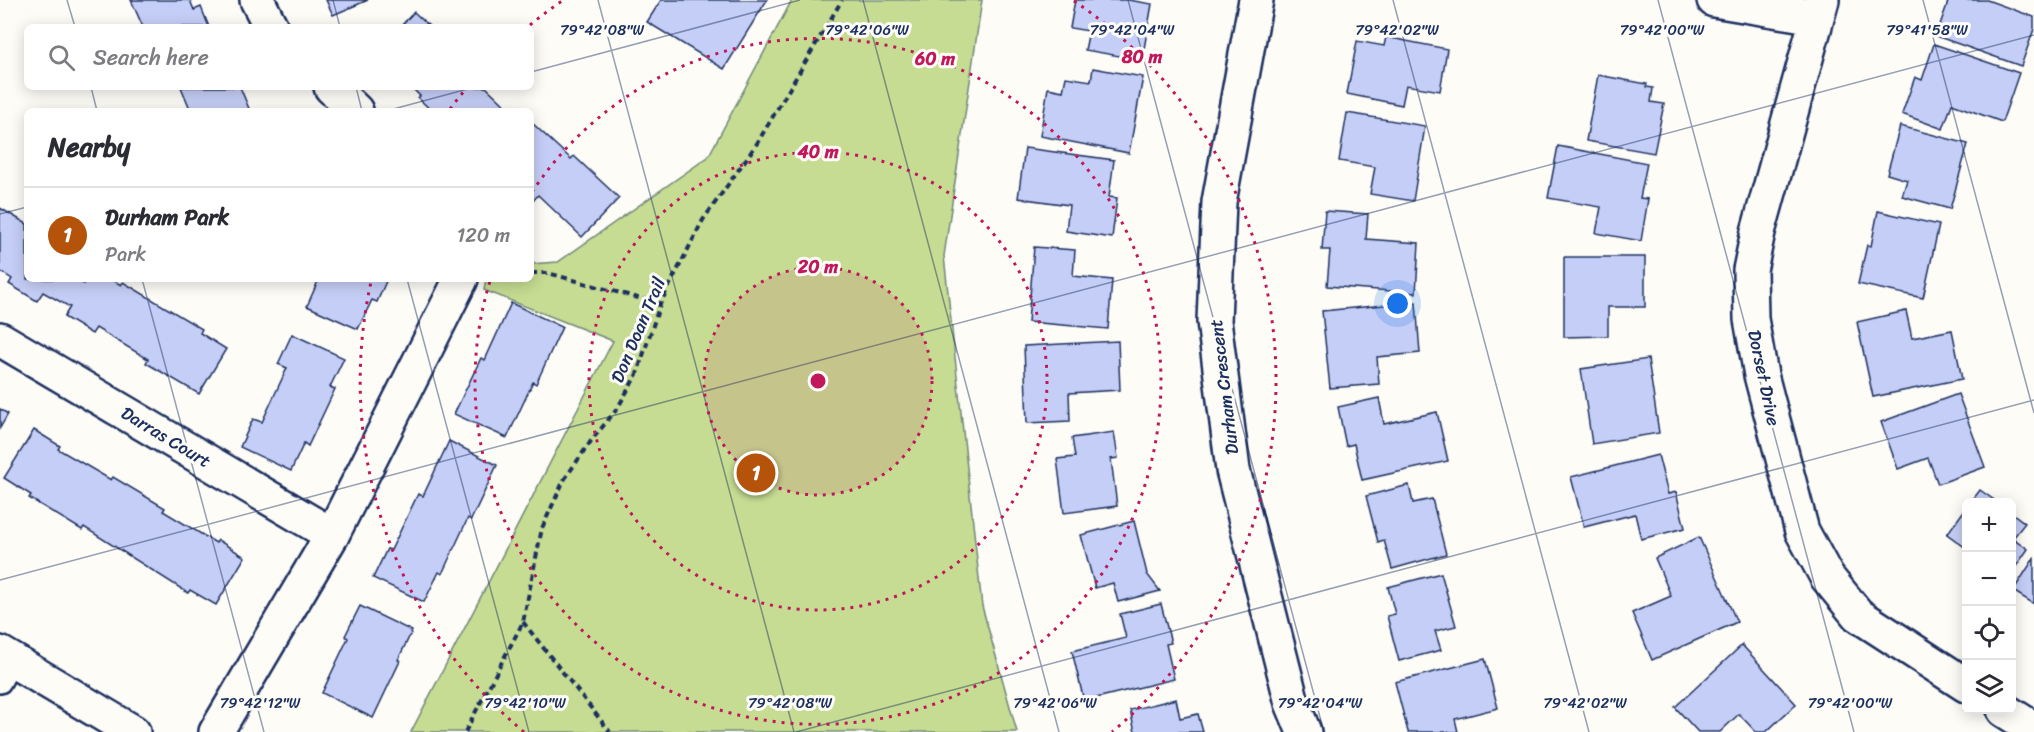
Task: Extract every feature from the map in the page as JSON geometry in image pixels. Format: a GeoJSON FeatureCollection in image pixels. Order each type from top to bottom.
{"type":"FeatureCollection","features":[{"type":"Feature","properties":{"kind":"street"},"geometry":{"type":"LineString","coordinates":[[257,0],[269,24]]}},
{"type":"Feature","properties":{"kind":"street","name":"Durham Crescent"},"geometry":{"type":"LineString","coordinates":[[1256,0],[1219,202],[1214,321],[1233,470],[1292,703],[1304,732]]}},
{"type":"Feature","properties":{"kind":"street"},"geometry":{"type":"LineString","coordinates":[[1714,0],[1819,9]]}},
{"type":"Feature","properties":{"kind":"street","name":"Dorset Drive"},"geometry":{"type":"LineString","coordinates":[[1819,9],[1758,232],[1750,270],[1751,319],[1761,375],[1802,531],[1827,577],[1858,615],[1962,682]]}},
{"type":"Feature","properties":{"kind":"street"},"geometry":{"type":"LineString","coordinates":[[334,90],[353,108]]}},
{"type":"Feature","properties":{"kind":"street"},"geometry":{"type":"LineString","coordinates":[[216,732],[332,535],[459,282]]}},
{"type":"Feature","properties":{"kind":"street","name":"Darras Court"},"geometry":{"type":"LineString","coordinates":[[0,339],[332,535]]}},
{"type":"Feature","properties":{"kind":"street"},"geometry":{"type":"LineString","coordinates":[[4,665],[133,732]]}},
{"type":"Feature","properties":{"kind":"street"},"geometry":{"type":"LineString","coordinates":[[2010,714],[2034,729]]}},
{"type":"Feature","properties":{"kind":"path","name":"Don Doan Trail"},"geometry":{"type":"LineString","coordinates":[[465,732],[523,622],[542,528],[564,480],[617,409],[638,374],[660,304],[704,220],[756,145],[842,0]]}},
{"type":"Feature","properties":{"kind":"path"},"geometry":{"type":"LineString","coordinates":[[534,273],[548,273],[660,304]]}},
{"type":"Feature","properties":{"kind":"path"},"geometry":{"type":"LineString","coordinates":[[523,622],[610,732]]}},
{"type":"Feature","properties":{"kind":"green space"},"geometry":{"type":"Polygon","coordinates":[[[792,0],[982,0],[944,256],[982,606],[1017,732],[411,732],[613,341],[484,290],[485,282],[534,282],[534,264],[558,262],[708,157],[792,0]]]}},
{"type":"Feature","properties":{"kind":"building"},"geometry":{"type":"Polygon","coordinates":[[[131,0],[190,0],[194,10],[201,7],[208,24],[142,24],[131,0]]]}},
{"type":"Feature","properties":{"kind":"building"},"geometry":{"type":"Polygon","coordinates":[[[326,0],[368,0],[333,15],[326,0]]]}},
{"type":"Feature","properties":{"kind":"building"},"geometry":{"type":"Polygon","coordinates":[[[661,0],[767,0],[724,69],[647,22],[661,0]]]}},
{"type":"Feature","properties":{"kind":"building"},"geometry":{"type":"Polygon","coordinates":[[[1075,0],[1128,0],[1152,4],[1142,60],[1085,50],[1089,31],[1070,28],[1075,0]]]}},
{"type":"Feature","properties":{"kind":"building"},"geometry":{"type":"Polygon","coordinates":[[[1944,0],[1987,0],[2034,17],[2034,29],[2021,66],[1936,36],[1948,2],[1944,0]]]}},
{"type":"Feature","properties":{"kind":"building"},"geometry":{"type":"Polygon","coordinates":[[[414,12],[427,24],[403,24],[414,12]]]}},
{"type":"Feature","properties":{"kind":"building"},"geometry":{"type":"Polygon","coordinates":[[[1386,37],[1447,49],[1440,91],[1406,85],[1402,105],[1347,94],[1357,41],[1384,46],[1386,37]]]}},
{"type":"Feature","properties":{"kind":"building"},"geometry":{"type":"Polygon","coordinates":[[[1934,44],[2019,73],[2002,122],[1952,104],[1943,129],[1902,114],[1915,77],[1922,80],[1934,44]]]}},
{"type":"Feature","properties":{"kind":"building"},"geometry":{"type":"Polygon","coordinates":[[[1093,68],[1143,77],[1129,153],[1040,136],[1048,88],[1063,91],[1066,77],[1091,81],[1093,68]]]}},
{"type":"Feature","properties":{"kind":"building"},"geometry":{"type":"Polygon","coordinates":[[[1598,75],[1647,84],[1646,87],[1653,88],[1651,102],[1664,104],[1654,153],[1586,141],[1598,75]]]}},
{"type":"Feature","properties":{"kind":"building"},"geometry":{"type":"Polygon","coordinates":[[[182,90],[241,90],[249,108],[190,108],[182,90]]]}},
{"type":"Feature","properties":{"kind":"building"},"geometry":{"type":"Polygon","coordinates":[[[414,90],[489,90],[508,108],[429,108],[418,98],[420,96],[414,90]]]}},
{"type":"Feature","properties":{"kind":"building"},"geometry":{"type":"Polygon","coordinates":[[[1347,113],[1425,126],[1413,201],[1370,194],[1375,167],[1339,161],[1347,113]]]}},
{"type":"Feature","properties":{"kind":"building"},"geometry":{"type":"Polygon","coordinates":[[[534,125],[571,159],[574,156],[619,198],[582,237],[538,195],[534,200],[534,125]]]}},
{"type":"Feature","properties":{"kind":"building"},"geometry":{"type":"Polygon","coordinates":[[[1900,126],[1968,144],[1950,209],[1902,196],[1907,180],[1887,174],[1900,126]]]}},
{"type":"Feature","properties":{"kind":"building"},"geometry":{"type":"Polygon","coordinates":[[[1558,146],[1647,163],[1640,198],[1648,199],[1641,241],[1596,233],[1601,207],[1548,198],[1558,146]]]}},
{"type":"Feature","properties":{"kind":"building"},"geometry":{"type":"Polygon","coordinates":[[[1025,148],[1114,160],[1109,197],[1117,198],[1112,238],[1066,231],[1069,205],[1018,198],[1025,148]]]}},
{"type":"Feature","properties":{"kind":"building"},"geometry":{"type":"Polygon","coordinates":[[[0,208],[24,222],[24,282],[80,282],[84,284],[85,282],[116,282],[121,285],[123,282],[202,329],[200,333],[226,349],[199,394],[146,363],[148,359],[96,328],[92,334],[64,317],[70,307],[43,292],[37,301],[9,284],[12,279],[0,271],[0,208]]]}},
{"type":"Feature","properties":{"kind":"building"},"geometry":{"type":"Polygon","coordinates":[[[1325,211],[1368,214],[1366,239],[1419,243],[1416,293],[1327,286],[1330,250],[1322,250],[1325,211]]]}},
{"type":"Feature","properties":{"kind":"building"},"geometry":{"type":"Polygon","coordinates":[[[1878,211],[1939,225],[1923,298],[1858,284],[1867,245],[1871,246],[1878,211]]]}},
{"type":"Feature","properties":{"kind":"building"},"geometry":{"type":"Polygon","coordinates":[[[1034,247],[1075,250],[1073,276],[1112,280],[1108,329],[1028,322],[1034,247]]]}},
{"type":"Feature","properties":{"kind":"building"},"geometry":{"type":"Polygon","coordinates":[[[1564,257],[1645,257],[1645,307],[1608,307],[1608,336],[1564,337],[1564,257]]]}},
{"type":"Feature","properties":{"kind":"building"},"geometry":{"type":"Polygon","coordinates":[[[318,282],[386,282],[377,302],[372,300],[358,329],[307,306],[318,282]]]}},
{"type":"Feature","properties":{"kind":"building"},"geometry":{"type":"Polygon","coordinates":[[[1416,302],[1420,353],[1377,357],[1379,384],[1330,388],[1322,311],[1416,302]]]}},
{"type":"Feature","properties":{"kind":"building"},"geometry":{"type":"Polygon","coordinates":[[[511,303],[562,327],[536,384],[533,382],[507,438],[454,414],[481,358],[485,360],[511,303]]]}},
{"type":"Feature","properties":{"kind":"building"},"geometry":{"type":"Polygon","coordinates":[[[1906,311],[1912,338],[1952,330],[1962,379],[1873,397],[1857,322],[1906,311]]]}},
{"type":"Feature","properties":{"kind":"building"},"geometry":{"type":"Polygon","coordinates":[[[292,334],[344,358],[330,387],[335,389],[308,446],[304,443],[291,471],[240,447],[253,419],[262,422],[287,368],[278,364],[292,334]]]}},
{"type":"Feature","properties":{"kind":"building"},"geometry":{"type":"Polygon","coordinates":[[[1118,341],[1120,390],[1069,393],[1070,421],[1027,423],[1024,346],[1118,341]]]}},
{"type":"Feature","properties":{"kind":"building"},"geometry":{"type":"Polygon","coordinates":[[[1648,359],[1659,433],[1592,444],[1581,369],[1648,359]]]}},
{"type":"Feature","properties":{"kind":"building"},"geometry":{"type":"Polygon","coordinates":[[[1958,394],[1985,467],[1938,484],[1928,458],[1898,469],[1881,422],[1958,394]]]}},
{"type":"Feature","properties":{"kind":"building"},"geometry":{"type":"Polygon","coordinates":[[[1379,398],[1384,424],[1437,412],[1448,461],[1362,480],[1354,444],[1346,446],[1338,407],[1379,398]]]}},
{"type":"Feature","properties":{"kind":"building"},"geometry":{"type":"Polygon","coordinates":[[[0,409],[8,414],[0,428],[0,409]]]}},
{"type":"Feature","properties":{"kind":"building"},"geometry":{"type":"Polygon","coordinates":[[[34,430],[60,446],[58,449],[111,480],[113,477],[165,508],[163,511],[216,543],[218,540],[245,557],[216,605],[190,590],[188,593],[84,527],[82,530],[29,498],[31,495],[4,478],[34,430]]]}},
{"type":"Feature","properties":{"kind":"building"},"geometry":{"type":"Polygon","coordinates":[[[1114,432],[1118,458],[1111,459],[1117,506],[1064,513],[1057,459],[1075,457],[1072,438],[1114,432]]]}},
{"type":"Feature","properties":{"kind":"building"},"geometry":{"type":"Polygon","coordinates":[[[449,441],[497,465],[471,520],[468,518],[442,574],[439,572],[424,602],[373,578],[387,549],[391,550],[418,494],[423,496],[449,441]]]}},
{"type":"Feature","properties":{"kind":"building"},"geometry":{"type":"Polygon","coordinates":[[[1658,455],[1668,494],[1676,492],[1685,528],[1641,539],[1635,514],[1584,527],[1571,477],[1658,455]]]}},
{"type":"Feature","properties":{"kind":"building"},"geometry":{"type":"Polygon","coordinates":[[[1409,485],[1413,503],[1432,499],[1446,554],[1392,569],[1384,540],[1378,542],[1366,496],[1409,485]]]}},
{"type":"Feature","properties":{"kind":"building"},"geometry":{"type":"Polygon","coordinates":[[[1980,490],[1991,498],[1974,498],[1980,490]]]}},
{"type":"Feature","properties":{"kind":"building"},"geometry":{"type":"Polygon","coordinates":[[[1962,513],[1962,545],[1947,534],[1962,513]]]}},
{"type":"Feature","properties":{"kind":"building"},"geometry":{"type":"Polygon","coordinates":[[[2016,516],[2025,523],[2016,534],[2016,516]]]}},
{"type":"Feature","properties":{"kind":"building"},"geometry":{"type":"Polygon","coordinates":[[[1134,521],[1147,574],[1160,591],[1118,602],[1113,583],[1095,588],[1081,535],[1134,521]]]}},
{"type":"Feature","properties":{"kind":"building"},"geometry":{"type":"Polygon","coordinates":[[[1699,537],[1737,622],[1652,660],[1632,613],[1671,596],[1655,558],[1699,537]]]}},
{"type":"Feature","properties":{"kind":"building"},"geometry":{"type":"Polygon","coordinates":[[[2016,540],[2028,549],[2016,566],[2016,540]]]}},
{"type":"Feature","properties":{"kind":"building"},"geometry":{"type":"Polygon","coordinates":[[[2034,558],[2034,604],[2016,593],[2016,586],[2034,558]]]}},
{"type":"Feature","properties":{"kind":"building"},"geometry":{"type":"Polygon","coordinates":[[[1441,573],[1456,626],[1435,631],[1441,650],[1399,661],[1387,616],[1395,614],[1388,587],[1441,573]]]}},
{"type":"Feature","properties":{"kind":"building"},"geometry":{"type":"Polygon","coordinates":[[[1161,604],[1171,643],[1166,644],[1174,679],[1084,701],[1072,651],[1126,638],[1120,614],[1161,604]]]}},
{"type":"Feature","properties":{"kind":"building"},"geometry":{"type":"Polygon","coordinates":[[[360,606],[412,631],[373,718],[322,693],[348,638],[345,636],[360,606]]]}},
{"type":"Feature","properties":{"kind":"building"},"geometry":{"type":"Polygon","coordinates":[[[1742,645],[1796,704],[1766,732],[1756,732],[1739,714],[1720,732],[1698,732],[1675,707],[1742,645]]]}},
{"type":"Feature","properties":{"kind":"building"},"geometry":{"type":"Polygon","coordinates":[[[1485,659],[1498,708],[1455,719],[1458,732],[1408,732],[1395,682],[1485,659]]]}},
{"type":"Feature","properties":{"kind":"building"},"geometry":{"type":"Polygon","coordinates":[[[1176,699],[1180,718],[1198,714],[1203,732],[1135,732],[1130,710],[1176,699]]]}},
{"type":"Feature","properties":{"kind":"place","name":"Durham Park"},"geometry":{"type":"Point","coordinates":[756,473]}}]}
